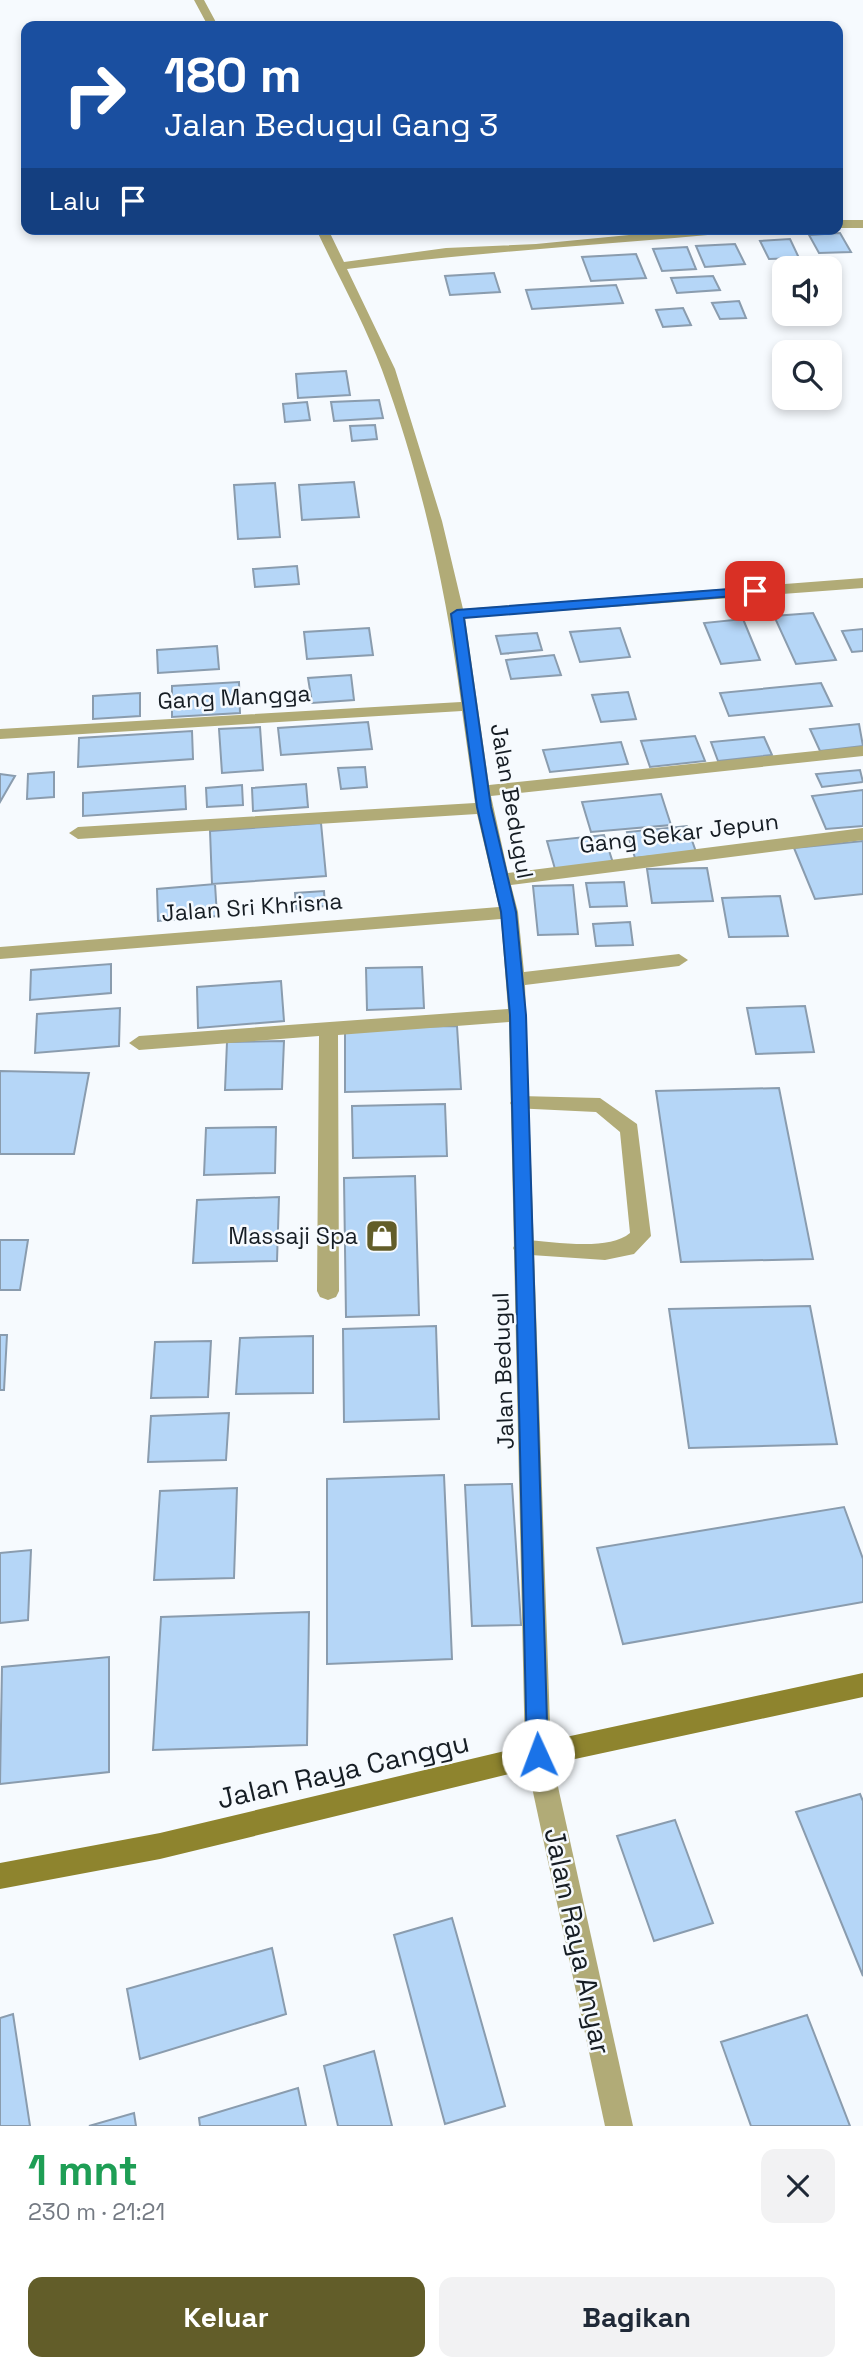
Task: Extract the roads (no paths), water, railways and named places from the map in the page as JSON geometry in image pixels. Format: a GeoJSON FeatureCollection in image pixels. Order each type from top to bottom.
{"type":"FeatureCollection","features":[{"type":"Feature","properties":{"kind":"main road","name":"Jalan Raya Canggu"},"geometry":{"type":"LineString","coordinates":[[0,1876],[160,1846],[538,1755],[863,1685]]}},
{"type":"Feature","properties":{"kind":"street"},"geometry":{"type":"LineString","coordinates":[[199,0],[210,21]]}},
{"type":"Feature","properties":{"kind":"street"},"geometry":{"type":"LineString","coordinates":[[843,224],[863,224]]}},
{"type":"Feature","properties":{"kind":"street","name":"Jalan Bedugul"},"geometry":{"type":"LineString","coordinates":[[325,235],[388,369],[435,521],[457,614],[483,799],[509,912],[518,1015],[538,1755]]}},
{"type":"Feature","properties":{"kind":"street"},"geometry":{"type":"LineString","coordinates":[[342,266],[446,252],[665,235]]}},
{"type":"Feature","properties":{"kind":"street"},"geometry":{"type":"LineString","coordinates":[[457,614],[863,583]]}},
{"type":"Feature","properties":{"kind":"street","name":"Gang Mangga"},"geometry":{"type":"LineString","coordinates":[[0,734],[470,706]]}},
{"type":"Feature","properties":{"kind":"street"},"geometry":{"type":"LineString","coordinates":[[78,832],[483,799],[863,751]]}},
{"type":"Feature","properties":{"kind":"street","name":"Gang Sekar Jepun"},"geometry":{"type":"LineString","coordinates":[[501,880],[863,834]]}},
{"type":"Feature","properties":{"kind":"street","name":"Jalan Sri Khrisna"},"geometry":{"type":"LineString","coordinates":[[0,953],[509,912]]}},
{"type":"Feature","properties":{"kind":"street"},"geometry":{"type":"LineString","coordinates":[[515,979],[679,960]]}},
{"type":"Feature","properties":{"kind":"street"},"geometry":{"type":"LineString","coordinates":[[139,1043],[518,1015]]}},
{"type":"Feature","properties":{"kind":"street"},"geometry":{"type":"LineString","coordinates":[[328,1291],[329,1027]]}},
{"type":"Feature","properties":{"kind":"street"},"geometry":{"type":"LineString","coordinates":[[520,1103],[600,1105],[630,1129],[640,1236],[627,1248],[605,1252],[523,1248]]}},
{"type":"Feature","properties":{"kind":"street","name":"Jalan Raya Anyar"},"geometry":{"type":"LineString","coordinates":[[538,1755],[620,2126]]}},
{"type":"Feature","properties":{"kind":"place","name":"Massaji Spa"},"geometry":{"type":"Point","coordinates":[382,1236]}}]}
